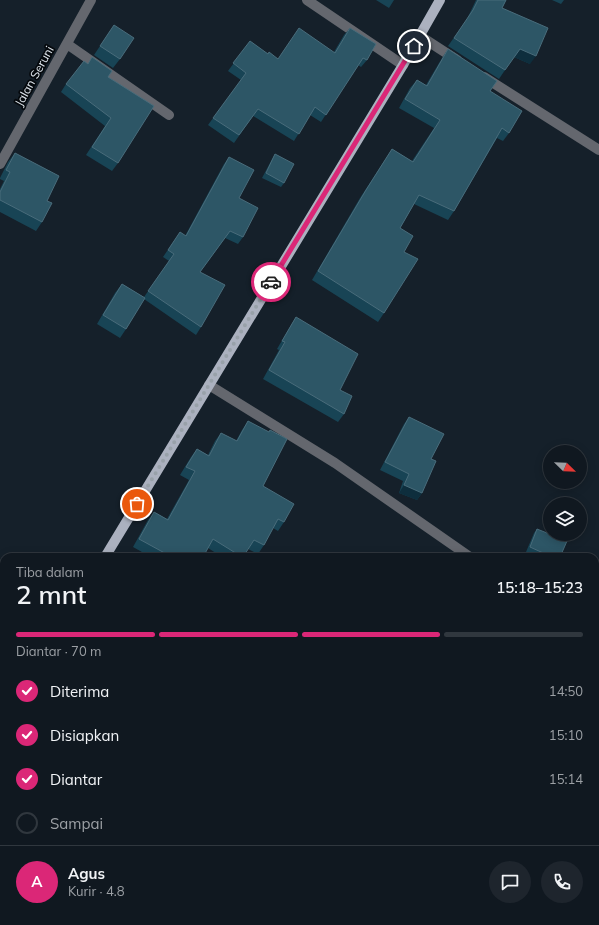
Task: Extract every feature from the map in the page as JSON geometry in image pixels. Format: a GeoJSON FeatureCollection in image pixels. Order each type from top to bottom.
{"type":"FeatureCollection","features":[{"type":"Feature","properties":{"kind":"main road"},"geometry":{"type":"LineString","coordinates":[[107,553],[403,65],[440,0]]}},
{"type":"Feature","properties":{"kind":"street","name":"Jalan Seruni"},"geometry":{"type":"LineString","coordinates":[[0,164],[91,0]]}},
{"type":"Feature","properties":{"kind":"street"},"geometry":{"type":"LineString","coordinates":[[307,0],[403,65]]}},
{"type":"Feature","properties":{"kind":"street"},"geometry":{"type":"LineString","coordinates":[[420,36],[599,150]]}},
{"type":"Feature","properties":{"kind":"street"},"geometry":{"type":"LineString","coordinates":[[67,44],[169,114]]}},
{"type":"Feature","properties":{"kind":"street"},"geometry":{"type":"LineString","coordinates":[[209,385],[335,463],[464,553]]}},
{"type":"Feature","properties":{"kind":"building"},"geometry":{"type":"Polygon","coordinates":[[[478,0],[506,0],[502,8],[548,28],[536,56],[520,49],[505,70],[454,38],[478,0]]]}},
{"type":"Feature","properties":{"kind":"building"},"geometry":{"type":"Polygon","coordinates":[[[114,25],[134,38],[120,59],[100,46],[114,25]]]}},
{"type":"Feature","properties":{"kind":"building"},"geometry":{"type":"Polygon","coordinates":[[[299,28],[335,53],[350,28],[376,44],[367,60],[363,58],[326,115],[315,107],[299,134],[258,109],[239,135],[213,118],[246,73],[233,63],[250,41],[268,54],[269,52],[278,59],[299,28]]]}},
{"type":"Feature","properties":{"kind":"building"},"geometry":{"type":"Polygon","coordinates":[[[448,49],[497,81],[490,91],[522,111],[509,133],[502,128],[454,211],[419,195],[400,228],[413,236],[404,252],[418,259],[384,313],[318,271],[392,149],[413,162],[440,120],[405,99],[417,80],[427,86],[448,49]]]}},
{"type":"Feature","properties":{"kind":"building"},"geometry":{"type":"Polygon","coordinates":[[[92,57],[112,71],[108,77],[154,106],[118,163],[92,147],[111,118],[66,84],[84,61],[88,64],[92,57]]]}},
{"type":"Feature","properties":{"kind":"building"},"geometry":{"type":"Polygon","coordinates":[[[15,153],[59,176],[47,201],[52,203],[42,222],[0,200],[0,192],[10,172],[6,170],[15,153]]]}},
{"type":"Feature","properties":{"kind":"building"},"geometry":{"type":"Polygon","coordinates":[[[275,154],[294,164],[284,183],[266,173],[275,154]]]}},
{"type":"Feature","properties":{"kind":"building"},"geometry":{"type":"Polygon","coordinates":[[[229,157],[254,170],[239,198],[258,208],[243,237],[230,231],[200,272],[225,285],[201,327],[148,291],[174,254],[168,250],[180,232],[186,236],[229,157]]]}},
{"type":"Feature","properties":{"kind":"building"},"geometry":{"type":"Polygon","coordinates":[[[122,284],[145,298],[126,329],[103,315],[122,284]]]}},
{"type":"Feature","properties":{"kind":"building"},"geometry":{"type":"Polygon","coordinates":[[[296,317],[358,354],[340,390],[352,396],[344,414],[269,370],[285,342],[282,341],[296,317]]]}},
{"type":"Feature","properties":{"kind":"building"},"geometry":{"type":"Polygon","coordinates":[[[409,417],[444,434],[431,459],[436,461],[422,493],[404,485],[409,474],[385,462],[409,417]]]}},
{"type":"Feature","properties":{"kind":"building"},"geometry":{"type":"Polygon","coordinates":[[[248,421],[287,439],[263,486],[294,504],[284,522],[278,519],[264,545],[254,540],[246,553],[236,553],[213,539],[205,553],[165,553],[139,539],[154,512],[168,520],[195,471],[186,467],[197,449],[209,456],[221,433],[237,441],[248,421]]]}},
{"type":"Feature","properties":{"kind":"building"},"geometry":{"type":"Polygon","coordinates":[[[537,529],[543,531],[543,541],[567,541],[562,553],[543,553],[530,547],[537,529]]]}},
{"type":"Feature","properties":{"kind":"way so far"},"geometry":{"type":"LineString","coordinates":[[137,504],[271,282]]}},
{"type":"Feature","properties":{"kind":"route"},"geometry":{"type":"LineString","coordinates":[[271,282],[414,46]]}}]}
